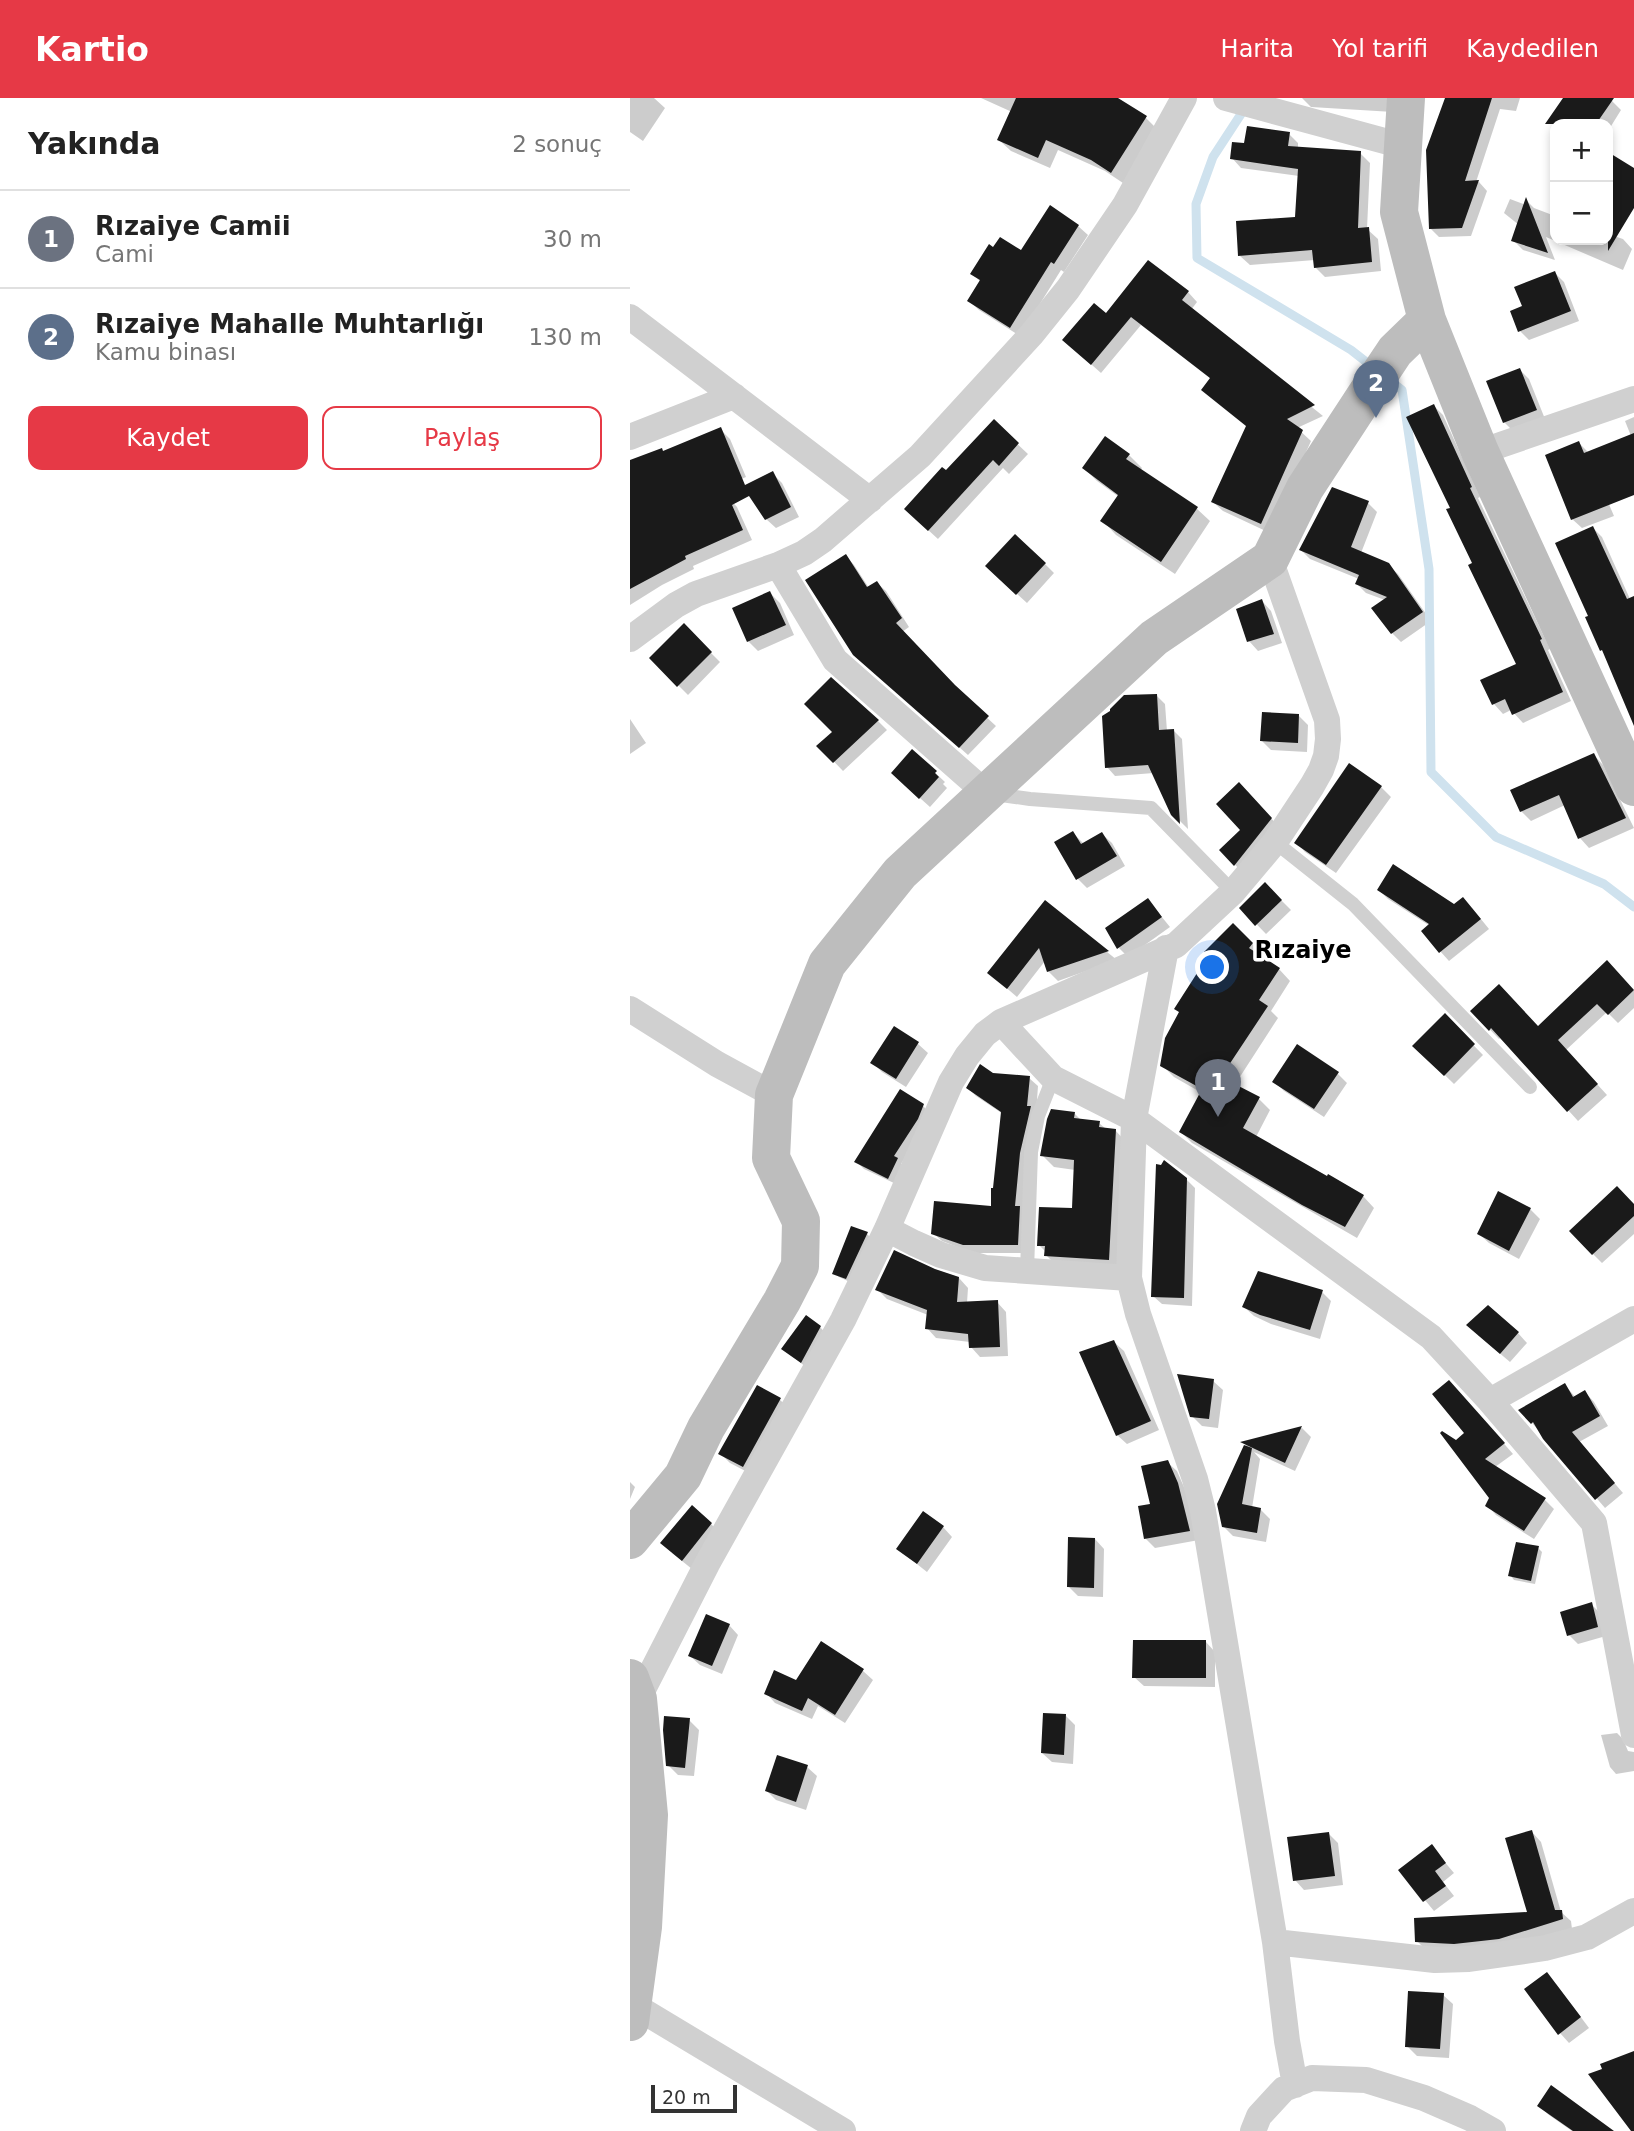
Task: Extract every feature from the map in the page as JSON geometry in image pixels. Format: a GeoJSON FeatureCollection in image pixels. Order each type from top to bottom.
{"type":"FeatureCollection","features":[{"type":"Feature","properties":{"kind":"street"},"geometry":{"type":"LineString","coordinates":[[630,639],[696,594],[804,553],[823,540],[920,456],[1031,335],[1068,289],[1125,205],[1184,98]]}},
{"type":"Feature","properties":{"kind":"street"},"geometry":{"type":"LineString","coordinates":[[1226,98],[1403,146]]}},
{"type":"Feature","properties":{"kind":"street"},"geometry":{"type":"LineString","coordinates":[[1406,98],[1399,212],[1427,320],[1480,452],[1634,787]]}},
{"type":"Feature","properties":{"kind":"street"},"geometry":{"type":"LineString","coordinates":[[1403,146],[1424,98]]}},
{"type":"Feature","properties":{"kind":"street"},"geometry":{"type":"LineString","coordinates":[[630,317],[870,500]]}},
{"type":"Feature","properties":{"kind":"street"},"geometry":{"type":"LineString","coordinates":[[630,1540],[683,1476],[706,1428],[800,1266],[801,1221],[771,1158],[774,1095],[827,964],[900,873],[1154,638],[1270,559],[1305,488],[1371,387],[1395,351],[1427,320]]}},
{"type":"Feature","properties":{"kind":"street"},"geometry":{"type":"LineString","coordinates":[[630,437],[734,396]]}},
{"type":"Feature","properties":{"kind":"street"},"geometry":{"type":"LineString","coordinates":[[1480,452],[1634,399]]}},
{"type":"Feature","properties":{"kind":"street"},"geometry":{"type":"LineString","coordinates":[[843,2131],[631,2014],[643,1927],[649,1815],[636,1752],[634,1689],[844,1320],[951,1082],[967,1056],[985,1034],[1001,1022],[1176,945],[1233,892],[1275,842],[1321,770],[1326,756],[1327,720],[1270,559]]}},
{"type":"Feature","properties":{"kind":"street"},"geometry":{"type":"LineString","coordinates":[[778,565],[835,660],[986,793]]}},
{"type":"Feature","properties":{"kind":"street"},"geometry":{"type":"LineString","coordinates":[[1166,948],[1134,1119],[1129,1279],[1138,1314],[1195,1479],[1203,1511],[1276,1942],[1287,2041],[1295,2085]]}},
{"type":"Feature","properties":{"kind":"street"},"geometry":{"type":"LineString","coordinates":[[630,1009],[717,1064],[774,1095]]}},
{"type":"Feature","properties":{"kind":"street"},"geometry":{"type":"LineString","coordinates":[[1001,1022],[1054,1078],[1134,1119],[1430,1337],[1490,1401],[1594,1523],[1634,1735]]}},
{"type":"Feature","properties":{"kind":"street"},"geometry":{"type":"LineString","coordinates":[[887,1229],[914,1243],[985,1268],[1129,1279]]}},
{"type":"Feature","properties":{"kind":"street"},"geometry":{"type":"LineString","coordinates":[[1490,1401],[1634,1320]]}},
{"type":"Feature","properties":{"kind":"street"},"geometry":{"type":"LineString","coordinates":[[1276,1942],[1435,1960],[1469,1959],[1545,1948],[1587,1937],[1634,1911]]}},
{"type":"Feature","properties":{"kind":"street"},"geometry":{"type":"LineString","coordinates":[[1254,2131],[1259,2116],[1284,2090],[1312,2078],[1366,2080],[1424,2098],[1493,2131]]}},
{"type":"Feature","properties":{"kind":"lane"},"geometry":{"type":"LineString","coordinates":[[986,793],[1151,808],[1233,892]]}},
{"type":"Feature","properties":{"kind":"lane"},"geometry":{"type":"LineString","coordinates":[[1275,842],[1353,904],[1530,1087]]}},
{"type":"Feature","properties":{"kind":"lane"},"geometry":{"type":"LineString","coordinates":[[1027,1271],[1031,1152],[1038,1116],[1054,1078]]}},
{"type":"Feature","properties":{"kind":"building"},"geometry":{"type":"Polygon","coordinates":[[[1016,98],[1118,98],[1147,116],[1111,173],[1091,160],[1046,140],[1038,158],[997,140],[1016,98]]]}},
{"type":"Feature","properties":{"kind":"building"},"geometry":{"type":"Polygon","coordinates":[[[1445,98],[1492,98],[1465,181],[1479,180],[1462,228],[1429,229],[1426,150],[1445,98]]]}},
{"type":"Feature","properties":{"kind":"building"},"geometry":{"type":"Polygon","coordinates":[[[1563,98],[1614,98],[1599,119],[1550,119],[1550,124],[1545,124],[1563,98]]]}},
{"type":"Feature","properties":{"kind":"building"},"geometry":{"type":"Polygon","coordinates":[[[1247,126],[1290,132],[1288,146],[1361,151],[1358,228],[1369,227],[1372,262],[1314,268],[1312,250],[1238,256],[1236,221],[1295,217],[1298,169],[1230,159],[1232,142],[1244,143],[1247,126]]]}},
{"type":"Feature","properties":{"kind":"building"},"geometry":{"type":"Polygon","coordinates":[[[1613,155],[1634,168],[1634,208],[1613,243],[1613,155]]]}},
{"type":"Feature","properties":{"kind":"building"},"geometry":{"type":"Polygon","coordinates":[[[1526,197],[1548,253],[1511,241],[1526,197]]]}},
{"type":"Feature","properties":{"kind":"building"},"geometry":{"type":"Polygon","coordinates":[[[1050,205],[1079,225],[1054,264],[1051,262],[1010,328],[967,301],[980,280],[970,274],[989,244],[993,247],[1000,237],[1021,250],[1050,205]]]}},
{"type":"Feature","properties":{"kind":"building"},"geometry":{"type":"Polygon","coordinates":[[[1148,260],[1189,291],[1182,300],[1315,405],[1287,419],[1303,430],[1261,524],[1211,502],[1246,426],[1201,390],[1210,378],[1131,317],[1091,365],[1062,340],[1094,303],[1106,313],[1148,260]]]}},
{"type":"Feature","properties":{"kind":"building"},"geometry":{"type":"Polygon","coordinates":[[[1555,271],[1571,311],[1518,332],[1510,311],[1522,306],[1514,287],[1555,271]]]}},
{"type":"Feature","properties":{"kind":"building"},"geometry":{"type":"Polygon","coordinates":[[[1520,368],[1537,410],[1503,423],[1486,381],[1520,368]]]}},
{"type":"Feature","properties":{"kind":"building"},"geometry":{"type":"Polygon","coordinates":[[[1434,404],[1472,487],[1470,488],[1542,639],[1540,640],[1563,692],[1512,715],[1505,699],[1492,705],[1480,680],[1516,664],[1468,565],[1472,563],[1446,509],[1450,508],[1406,417],[1434,404]]]}},
{"type":"Feature","properties":{"kind":"building"},"geometry":{"type":"Polygon","coordinates":[[[994,419],[1019,443],[999,466],[993,460],[928,531],[904,509],[942,467],[946,470],[994,419]]]}},
{"type":"Feature","properties":{"kind":"building"},"geometry":{"type":"Polygon","coordinates":[[[721,427],[745,485],[773,471],[791,507],[765,520],[749,496],[732,505],[743,530],[685,556],[686,559],[630,589],[630,460],[662,448],[663,451],[721,427]]]}},
{"type":"Feature","properties":{"kind":"building"},"geometry":{"type":"Polygon","coordinates":[[[1634,433],[1634,495],[1571,520],[1545,455],[1579,441],[1584,453],[1634,433]]]}},
{"type":"Feature","properties":{"kind":"building"},"geometry":{"type":"Polygon","coordinates":[[[1105,436],[1130,454],[1126,459],[1198,507],[1161,562],[1100,521],[1118,495],[1082,468],[1105,436]]]}},
{"type":"Feature","properties":{"kind":"building"},"geometry":{"type":"Polygon","coordinates":[[[1332,487],[1369,501],[1351,547],[1389,563],[1423,612],[1391,634],[1371,608],[1387,597],[1355,584],[1359,575],[1299,550],[1332,487]]]}},
{"type":"Feature","properties":{"kind":"building"},"geometry":{"type":"Polygon","coordinates":[[[1593,526],[1627,599],[1634,596],[1634,726],[1555,543],[1593,526]]]}},
{"type":"Feature","properties":{"kind":"building"},"geometry":{"type":"Polygon","coordinates":[[[1015,534],[1046,563],[1016,595],[985,566],[1015,534]]]}},
{"type":"Feature","properties":{"kind":"building"},"geometry":{"type":"Polygon","coordinates":[[[846,554],[867,587],[877,581],[902,618],[896,623],[955,685],[989,716],[959,748],[853,655],[805,580],[846,554]]]}},
{"type":"Feature","properties":{"kind":"building"},"geometry":{"type":"Polygon","coordinates":[[[770,591],[786,625],[747,642],[732,608],[770,591]]]}},
{"type":"Feature","properties":{"kind":"building"},"geometry":{"type":"Polygon","coordinates":[[[1262,599],[1274,634],[1247,642],[1236,609],[1262,599]]]}},
{"type":"Feature","properties":{"kind":"building"},"geometry":{"type":"Polygon","coordinates":[[[684,623],[712,652],[677,687],[649,658],[684,623]]]}},
{"type":"Feature","properties":{"kind":"building"},"geometry":{"type":"Polygon","coordinates":[[[831,677],[879,720],[833,763],[816,746],[832,732],[804,704],[831,677]]]}},
{"type":"Feature","properties":{"kind":"building"},"geometry":{"type":"Polygon","coordinates":[[[1157,694],[1159,730],[1174,729],[1180,824],[1171,815],[1148,765],[1105,768],[1102,716],[1124,695],[1157,694]]]}},
{"type":"Feature","properties":{"kind":"building"},"geometry":{"type":"Polygon","coordinates":[[[1262,712],[1299,714],[1298,743],[1260,741],[1262,712]]]}},
{"type":"Feature","properties":{"kind":"building"},"geometry":{"type":"Polygon","coordinates":[[[912,749],[937,771],[935,773],[939,777],[919,799],[891,773],[912,749]]]}},
{"type":"Feature","properties":{"kind":"building"},"geometry":{"type":"Polygon","coordinates":[[[1594,753],[1626,818],[1578,839],[1559,795],[1520,812],[1510,790],[1594,753]]]}},
{"type":"Feature","properties":{"kind":"building"},"geometry":{"type":"Polygon","coordinates":[[[1349,763],[1382,786],[1326,865],[1294,843],[1349,763]]]}},
{"type":"Feature","properties":{"kind":"building"},"geometry":{"type":"Polygon","coordinates":[[[1239,782],[1272,818],[1234,866],[1219,850],[1240,830],[1216,804],[1239,782]]]}},
{"type":"Feature","properties":{"kind":"building"},"geometry":{"type":"Polygon","coordinates":[[[1073,831],[1081,844],[1102,832],[1117,856],[1076,880],[1054,842],[1073,831]]]}},
{"type":"Feature","properties":{"kind":"building"},"geometry":{"type":"Polygon","coordinates":[[[1393,864],[1454,904],[1463,897],[1481,919],[1439,953],[1421,931],[1429,924],[1377,890],[1393,864]]]}},
{"type":"Feature","properties":{"kind":"building"},"geometry":{"type":"Polygon","coordinates":[[[1265,882],[1282,900],[1255,926],[1239,908],[1265,882]]]}},
{"type":"Feature","properties":{"kind":"building"},"geometry":{"type":"Polygon","coordinates":[[[1148,898],[1162,917],[1117,949],[1105,928],[1148,898]]]}},
{"type":"Feature","properties":{"kind":"building"},"geometry":{"type":"Polygon","coordinates":[[[1045,900],[1109,951],[1047,972],[1039,948],[1007,989],[987,973],[1045,900]]]}},
{"type":"Feature","properties":{"kind":"building"},"geometry":{"type":"Polygon","coordinates":[[[1233,923],[1253,943],[1249,948],[1280,968],[1259,1000],[1268,1006],[1221,1077],[1260,1097],[1243,1128],[1364,1195],[1345,1227],[1302,1205],[1179,1132],[1202,1089],[1160,1066],[1165,1038],[1179,1012],[1174,1009],[1208,956],[1204,952],[1233,923]]]}},
{"type":"Feature","properties":{"kind":"building"},"geometry":{"type":"Polygon","coordinates":[[[1607,960],[1634,990],[1608,1015],[1597,1004],[1558,1040],[1598,1084],[1567,1112],[1491,1028],[1489,1031],[1470,1011],[1499,984],[1538,1026],[1607,960]]]}},
{"type":"Feature","properties":{"kind":"building"},"geometry":{"type":"Polygon","coordinates":[[[1445,1013],[1475,1044],[1444,1076],[1412,1046],[1445,1013]]]}},
{"type":"Feature","properties":{"kind":"building"},"geometry":{"type":"Polygon","coordinates":[[[894,1026],[919,1042],[896,1079],[870,1063],[894,1026]]]}},
{"type":"Feature","properties":{"kind":"building"},"geometry":{"type":"Polygon","coordinates":[[[1297,1044],[1339,1072],[1314,1109],[1272,1082],[1297,1044]]]}},
{"type":"Feature","properties":{"kind":"building"},"geometry":{"type":"Polygon","coordinates":[[[980,1064],[993,1073],[1030,1076],[1027,1106],[1031,1106],[1020,1153],[1015,1206],[1020,1206],[1018,1245],[963,1245],[931,1234],[934,1201],[991,1206],[1001,1112],[966,1088],[980,1064]]]}},
{"type":"Feature","properties":{"kind":"building"},"geometry":{"type":"Polygon","coordinates":[[[900,1089],[924,1104],[918,1119],[894,1156],[898,1158],[888,1179],[854,1162],[900,1089]]]}},
{"type":"Feature","properties":{"kind":"building"},"geometry":{"type":"Polygon","coordinates":[[[1051,1109],[1075,1112],[1074,1118],[1100,1121],[1099,1127],[1116,1129],[1109,1260],[1044,1256],[1045,1246],[1037,1246],[1039,1207],[1072,1208],[1074,1160],[1040,1156],[1051,1109]]]}},
{"type":"Feature","properties":{"kind":"building"},"geometry":{"type":"Polygon","coordinates":[[[1164,1160],[1187,1178],[1184,1298],[1151,1297],[1156,1164],[1161,1165],[1164,1160]]]}},
{"type":"Feature","properties":{"kind":"building"},"geometry":{"type":"Polygon","coordinates":[[[1617,1186],[1634,1204],[1634,1216],[1592,1255],[1569,1231],[1617,1186]]]}},
{"type":"Feature","properties":{"kind":"building"},"geometry":{"type":"Polygon","coordinates":[[[1498,1191],[1531,1208],[1509,1251],[1477,1234],[1498,1191]]]}},
{"type":"Feature","properties":{"kind":"building"},"geometry":{"type":"Polygon","coordinates":[[[851,1226],[868,1232],[846,1279],[832,1274],[851,1226]]]}},
{"type":"Feature","properties":{"kind":"building"},"geometry":{"type":"Polygon","coordinates":[[[894,1250],[959,1277],[957,1302],[998,1300],[1000,1347],[969,1348],[968,1334],[925,1329],[927,1310],[875,1290],[894,1250]]]}},
{"type":"Feature","properties":{"kind":"building"},"geometry":{"type":"Polygon","coordinates":[[[1258,1271],[1323,1290],[1310,1330],[1242,1307],[1258,1271]]]}},
{"type":"Feature","properties":{"kind":"building"},"geometry":{"type":"Polygon","coordinates":[[[1488,1305],[1519,1332],[1500,1354],[1466,1325],[1488,1305]]]}},
{"type":"Feature","properties":{"kind":"building"},"geometry":{"type":"Polygon","coordinates":[[[806,1315],[821,1326],[801,1363],[781,1349],[806,1315]]]}},
{"type":"Feature","properties":{"kind":"building"},"geometry":{"type":"Polygon","coordinates":[[[1114,1340],[1151,1421],[1116,1436],[1079,1352],[1114,1340]]]}},
{"type":"Feature","properties":{"kind":"building"},"geometry":{"type":"Polygon","coordinates":[[[1177,1374],[1214,1379],[1209,1419],[1190,1417],[1177,1374]]]}},
{"type":"Feature","properties":{"kind":"building"},"geometry":{"type":"Polygon","coordinates":[[[1449,1380],[1505,1443],[1485,1459],[1546,1498],[1524,1531],[1485,1506],[1489,1498],[1440,1433],[1442,1431],[1456,1440],[1464,1433],[1432,1394],[1449,1380]]]}},
{"type":"Feature","properties":{"kind":"building"},"geometry":{"type":"Polygon","coordinates":[[[1565,1383],[1573,1397],[1585,1390],[1600,1416],[1572,1432],[1615,1483],[1595,1500],[1543,1439],[1533,1422],[1531,1424],[1518,1410],[1565,1383]]]}},
{"type":"Feature","properties":{"kind":"building"},"geometry":{"type":"Polygon","coordinates":[[[757,1385],[781,1398],[743,1467],[718,1454],[757,1385]]]}},
{"type":"Feature","properties":{"kind":"building"},"geometry":{"type":"Polygon","coordinates":[[[1302,1426],[1285,1463],[1240,1442],[1302,1426]]]}},
{"type":"Feature","properties":{"kind":"building"},"geometry":{"type":"Polygon","coordinates":[[[1244,1445],[1252,1448],[1242,1504],[1261,1508],[1257,1533],[1222,1527],[1217,1504],[1244,1445]]]}},
{"type":"Feature","properties":{"kind":"building"},"geometry":{"type":"Polygon","coordinates":[[[1168,1460],[1178,1483],[1190,1531],[1144,1539],[1138,1506],[1150,1504],[1141,1466],[1168,1460]]]}},
{"type":"Feature","properties":{"kind":"building"},"geometry":{"type":"Polygon","coordinates":[[[692,1505],[712,1523],[682,1561],[660,1543],[692,1505]]]}},
{"type":"Feature","properties":{"kind":"building"},"geometry":{"type":"Polygon","coordinates":[[[923,1511],[944,1526],[917,1564],[896,1549],[923,1511]]]}},
{"type":"Feature","properties":{"kind":"building"},"geometry":{"type":"Polygon","coordinates":[[[1068,1537],[1095,1538],[1094,1588],[1067,1587],[1068,1537]]]}},
{"type":"Feature","properties":{"kind":"building"},"geometry":{"type":"Polygon","coordinates":[[[1516,1542],[1539,1546],[1531,1581],[1508,1576],[1516,1542]]]}},
{"type":"Feature","properties":{"kind":"building"},"geometry":{"type":"Polygon","coordinates":[[[1592,1602],[1598,1627],[1567,1636],[1560,1612],[1592,1602]]]}},
{"type":"Feature","properties":{"kind":"building"},"geometry":{"type":"Polygon","coordinates":[[[706,1614],[730,1624],[712,1666],[688,1656],[706,1614]]]}},
{"type":"Feature","properties":{"kind":"building"},"geometry":{"type":"Polygon","coordinates":[[[1133,1640],[1206,1640],[1206,1678],[1132,1678],[1133,1640]]]}},
{"type":"Feature","properties":{"kind":"building"},"geometry":{"type":"Polygon","coordinates":[[[821,1641],[864,1669],[835,1715],[808,1698],[802,1711],[764,1694],[774,1670],[796,1680],[821,1641]]]}},
{"type":"Feature","properties":{"kind":"building"},"geometry":{"type":"Polygon","coordinates":[[[1043,1713],[1066,1714],[1064,1755],[1041,1753],[1043,1713]]]}},
{"type":"Feature","properties":{"kind":"building"},"geometry":{"type":"Polygon","coordinates":[[[664,1716],[690,1718],[685,1768],[666,1766],[664,1716]]]}},
{"type":"Feature","properties":{"kind":"building"},"geometry":{"type":"Polygon","coordinates":[[[777,1755],[808,1765],[796,1802],[765,1791],[777,1755]]]}},
{"type":"Feature","properties":{"kind":"building"},"geometry":{"type":"Polygon","coordinates":[[[1532,1830],[1555,1910],[1562,1910],[1563,1919],[1499,1939],[1454,1944],[1415,1942],[1414,1918],[1527,1912],[1505,1838],[1532,1830]]]}},
{"type":"Feature","properties":{"kind":"building"},"geometry":{"type":"Polygon","coordinates":[[[1329,1832],[1335,1876],[1293,1881],[1287,1837],[1329,1832]]]}},
{"type":"Feature","properties":{"kind":"building"},"geometry":{"type":"Polygon","coordinates":[[[1432,1844],[1446,1863],[1435,1871],[1446,1886],[1423,1902],[1398,1870],[1432,1844]]]}},
{"type":"Feature","properties":{"kind":"building"},"geometry":{"type":"Polygon","coordinates":[[[1547,1972],[1581,2017],[1558,2035],[1524,1989],[1547,1972]]]}},
{"type":"Feature","properties":{"kind":"building"},"geometry":{"type":"Polygon","coordinates":[[[1408,1991],[1444,1993],[1440,2049],[1405,2047],[1408,1991]]]}},
{"type":"Feature","properties":{"kind":"building"},"geometry":{"type":"Polygon","coordinates":[[[1634,2051],[1634,2131],[1631,2131],[1588,2074],[1602,2069],[1600,2064],[1634,2051]]]}},
{"type":"Feature","properties":{"kind":"building"},"geometry":{"type":"Polygon","coordinates":[[[1551,2085],[1614,2131],[1573,2131],[1537,2106],[1551,2085]]]}},
{"type":"Feature","properties":{"kind":"waterway"},"geometry":{"type":"LineString","coordinates":[[1245,108],[1213,157],[1196,204],[1197,258],[1351,350],[1374,368]]}},
{"type":"Feature","properties":{"kind":"waterway"},"geometry":{"type":"LineString","coordinates":[[1388,379],[1402,390],[1429,569],[1431,772],[1496,837],[1604,884],[1634,907]]}},
{"type":"Feature","properties":{"kind":"place","name":"Rızaiye Mahalle Muhtarlığı"},"geometry":{"type":"Point","coordinates":[1376,418]}},
{"type":"Feature","properties":{"kind":"place","name":"Rızaiye Camii"},"geometry":{"type":"Point","coordinates":[1218,1117]}},
{"type":"Feature","properties":{"kind":"district","name":"Rızaiye"},"geometry":{"type":"Point","coordinates":[1303,950]}}]}
